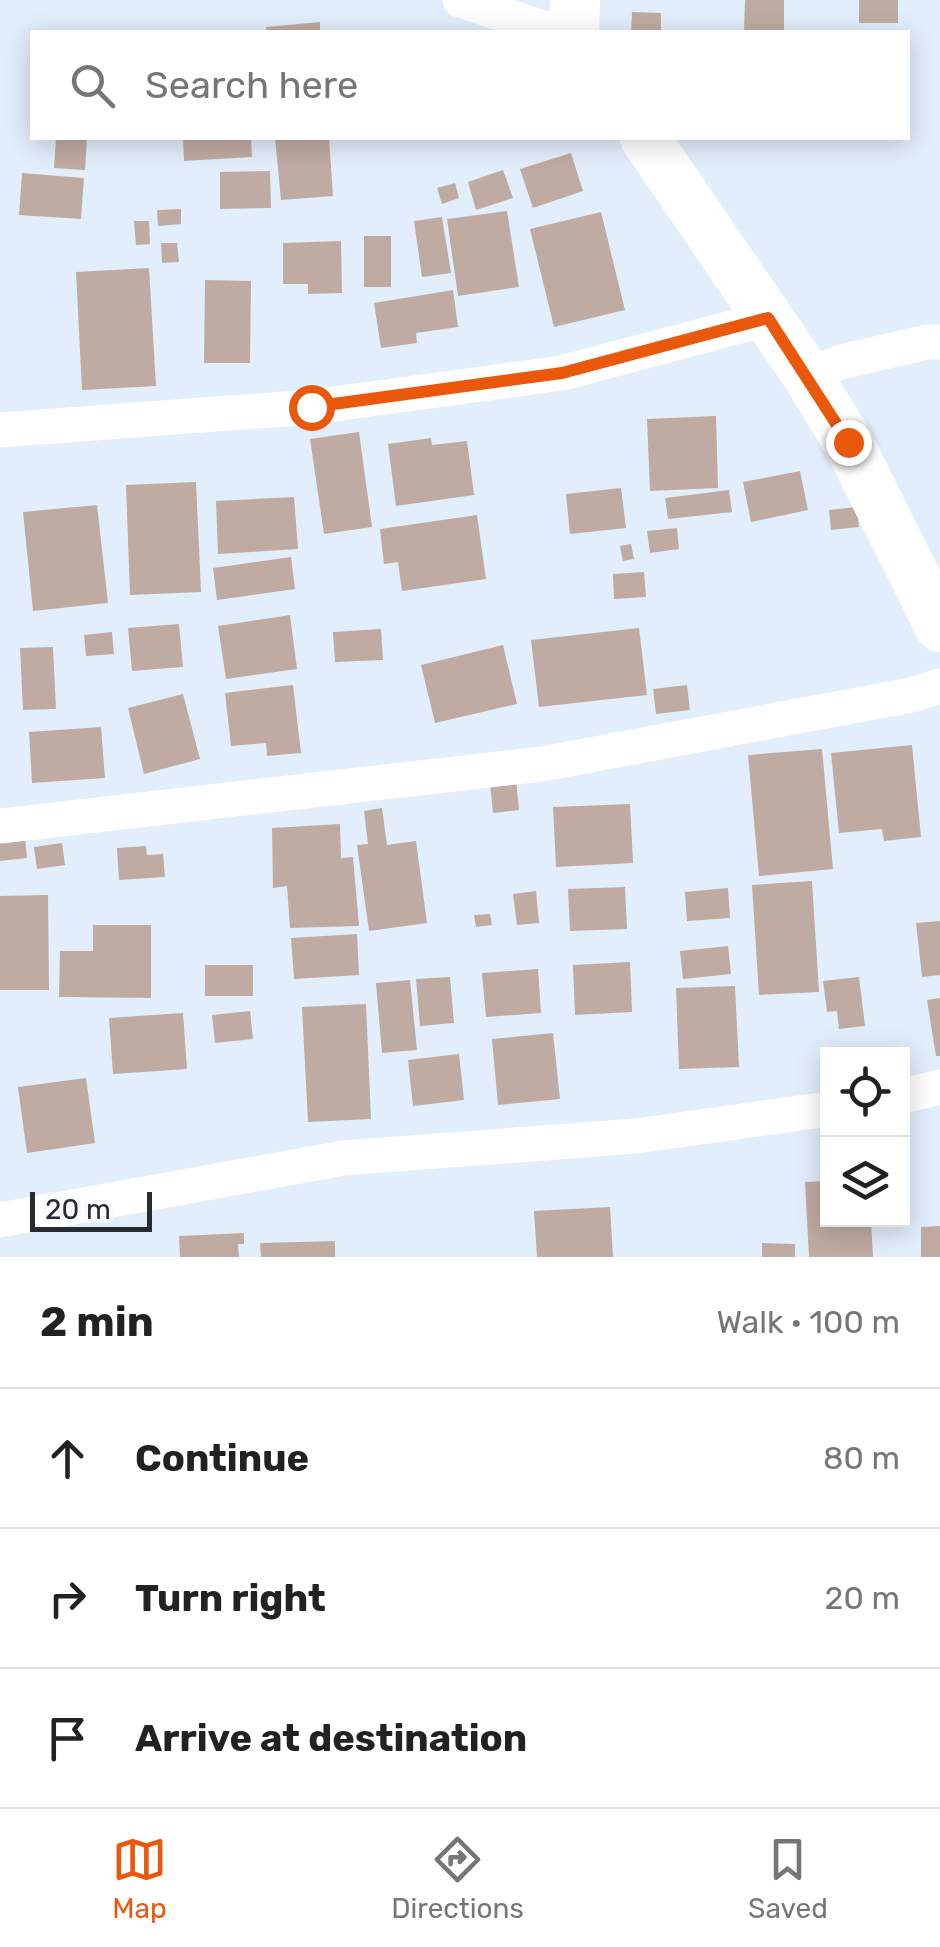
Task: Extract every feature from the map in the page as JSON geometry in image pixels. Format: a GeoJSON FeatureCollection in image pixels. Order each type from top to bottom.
{"type":"FeatureCollection","features":[{"type":"Feature","properties":{"kind":"street"},"geometry":{"type":"LineString","coordinates":[[460,0],[549,30]]}},
{"type":"Feature","properties":{"kind":"street"},"geometry":{"type":"LineString","coordinates":[[574,30],[576,0]]}},
{"type":"Feature","properties":{"kind":"street"},"geometry":{"type":"LineString","coordinates":[[646,140],[807,375],[848,442],[940,627]]}},
{"type":"Feature","properties":{"kind":"street"},"geometry":{"type":"LineString","coordinates":[[0,430],[311,407],[562,373],[768,318]]}},
{"type":"Feature","properties":{"kind":"street"},"geometry":{"type":"LineString","coordinates":[[807,375],[841,362],[940,342]]}},
{"type":"Feature","properties":{"kind":"street"},"geometry":{"type":"LineString","coordinates":[[0,826],[542,764],[940,686]]}},
{"type":"Feature","properties":{"kind":"street"},"geometry":{"type":"LineString","coordinates":[[910,1094],[940,1087]]}},
{"type":"Feature","properties":{"kind":"street"},"geometry":{"type":"LineString","coordinates":[[0,1220],[344,1158],[636,1136],[820,1110]]}},
{"type":"Feature","properties":{"kind":"building"},"geometry":{"type":"Polygon","coordinates":[[[745,0],[784,0],[784,30],[744,30],[745,0]]]}},
{"type":"Feature","properties":{"kind":"building"},"geometry":{"type":"Polygon","coordinates":[[[859,0],[898,0],[898,23],[859,23],[859,0]]]}},
{"type":"Feature","properties":{"kind":"building"},"geometry":{"type":"Polygon","coordinates":[[[632,12],[661,13],[661,30],[631,30],[632,12]]]}},
{"type":"Feature","properties":{"kind":"building"},"geometry":{"type":"Polygon","coordinates":[[[320,22],[320,30],[266,27],[320,22]]]}},
{"type":"Feature","properties":{"kind":"building"},"geometry":{"type":"Polygon","coordinates":[[[56,140],[87,140],[85,170],[54,168],[56,140]]]}},
{"type":"Feature","properties":{"kind":"building"},"geometry":{"type":"Polygon","coordinates":[[[183,140],[251,140],[252,157],[184,161],[183,140]]]}},
{"type":"Feature","properties":{"kind":"building"},"geometry":{"type":"Polygon","coordinates":[[[275,140],[329,140],[333,196],[281,200],[275,140]]]}},
{"type":"Feature","properties":{"kind":"building"},"geometry":{"type":"Polygon","coordinates":[[[571,153],[583,191],[533,208],[520,169],[571,153]]]}},
{"type":"Feature","properties":{"kind":"building"},"geometry":{"type":"Polygon","coordinates":[[[503,170],[513,198],[476,210],[468,182],[503,170]]]}},
{"type":"Feature","properties":{"kind":"building"},"geometry":{"type":"Polygon","coordinates":[[[270,171],[271,208],[220,209],[220,172],[270,171]]]}},
{"type":"Feature","properties":{"kind":"building"},"geometry":{"type":"Polygon","coordinates":[[[22,173],[84,178],[81,219],[19,215],[22,173]]]}},
{"type":"Feature","properties":{"kind":"building"},"geometry":{"type":"Polygon","coordinates":[[[455,183],[459,198],[442,204],[437,188],[455,183]]]}},
{"type":"Feature","properties":{"kind":"building"},"geometry":{"type":"Polygon","coordinates":[[[181,209],[181,224],[158,226],[157,210],[181,209]]]}},
{"type":"Feature","properties":{"kind":"building"},"geometry":{"type":"Polygon","coordinates":[[[507,211],[519,287],[458,296],[447,219],[507,211]]]}},
{"type":"Feature","properties":{"kind":"building"},"geometry":{"type":"Polygon","coordinates":[[[601,212],[625,310],[554,327],[530,229],[601,212]]]}},
{"type":"Feature","properties":{"kind":"building"},"geometry":{"type":"Polygon","coordinates":[[[442,217],[451,273],[422,277],[414,221],[442,217]]]}},
{"type":"Feature","properties":{"kind":"building"},"geometry":{"type":"Polygon","coordinates":[[[134,221],[149,221],[150,244],[136,245],[134,221]]]}},
{"type":"Feature","properties":{"kind":"building"},"geometry":{"type":"Polygon","coordinates":[[[364,236],[391,236],[391,287],[364,287],[364,236]]]}},
{"type":"Feature","properties":{"kind":"building"},"geometry":{"type":"Polygon","coordinates":[[[341,241],[342,293],[308,294],[308,284],[283,284],[283,243],[341,241]]]}},
{"type":"Feature","properties":{"kind":"building"},"geometry":{"type":"Polygon","coordinates":[[[161,243],[177,243],[179,262],[162,263],[161,243]]]}},
{"type":"Feature","properties":{"kind":"building"},"geometry":{"type":"Polygon","coordinates":[[[149,268],[156,386],[82,390],[76,272],[149,268]]]}},
{"type":"Feature","properties":{"kind":"building"},"geometry":{"type":"Polygon","coordinates":[[[205,280],[251,281],[250,363],[204,363],[205,280]]]}},
{"type":"Feature","properties":{"kind":"building"},"geometry":{"type":"Polygon","coordinates":[[[453,290],[458,327],[416,333],[417,343],[381,348],[374,303],[453,290]]]}},
{"type":"Feature","properties":{"kind":"building"},"geometry":{"type":"Polygon","coordinates":[[[716,416],[718,488],[650,491],[647,419],[716,416]]]}},
{"type":"Feature","properties":{"kind":"building"},"geometry":{"type":"Polygon","coordinates":[[[359,432],[372,527],[324,534],[310,439],[359,432]]]}},
{"type":"Feature","properties":{"kind":"building"},"geometry":{"type":"Polygon","coordinates":[[[431,438],[432,445],[467,441],[474,495],[396,506],[388,444],[431,438]]]}},
{"type":"Feature","properties":{"kind":"building"},"geometry":{"type":"Polygon","coordinates":[[[800,471],[808,510],[751,522],[743,482],[800,471]]]}},
{"type":"Feature","properties":{"kind":"building"},"geometry":{"type":"Polygon","coordinates":[[[196,482],[201,592],[130,595],[126,485],[196,482]]]}},
{"type":"Feature","properties":{"kind":"building"},"geometry":{"type":"Polygon","coordinates":[[[621,488],[626,528],[570,534],[566,494],[621,488]]]}},
{"type":"Feature","properties":{"kind":"building"},"geometry":{"type":"Polygon","coordinates":[[[729,490],[732,512],[668,519],[665,498],[729,490]]]}},
{"type":"Feature","properties":{"kind":"building"},"geometry":{"type":"Polygon","coordinates":[[[294,497],[298,549],[218,554],[216,501],[294,497]]]}},
{"type":"Feature","properties":{"kind":"building"},"geometry":{"type":"Polygon","coordinates":[[[97,505],[108,603],[33,611],[23,512],[97,505]]]}},
{"type":"Feature","properties":{"kind":"building"},"geometry":{"type":"Polygon","coordinates":[[[857,507],[859,527],[831,530],[829,510],[857,507]]]}},
{"type":"Feature","properties":{"kind":"building"},"geometry":{"type":"Polygon","coordinates":[[[477,515],[486,579],[402,591],[398,562],[384,564],[380,529],[477,515]]]}},
{"type":"Feature","properties":{"kind":"building"},"geometry":{"type":"Polygon","coordinates":[[[677,528],[679,549],[650,553],[647,531],[677,528]]]}},
{"type":"Feature","properties":{"kind":"building"},"geometry":{"type":"Polygon","coordinates":[[[631,544],[634,559],[623,561],[620,546],[631,544]]]}},
{"type":"Feature","properties":{"kind":"building"},"geometry":{"type":"Polygon","coordinates":[[[291,557],[295,589],[217,600],[213,568],[291,557]]]}},
{"type":"Feature","properties":{"kind":"building"},"geometry":{"type":"Polygon","coordinates":[[[644,572],[646,597],[614,599],[613,574],[644,572]]]}},
{"type":"Feature","properties":{"kind":"building"},"geometry":{"type":"Polygon","coordinates":[[[290,615],[297,669],[226,679],[218,626],[290,615]]]}},
{"type":"Feature","properties":{"kind":"building"},"geometry":{"type":"Polygon","coordinates":[[[179,624],[183,667],[132,671],[128,628],[179,624]]]}},
{"type":"Feature","properties":{"kind":"building"},"geometry":{"type":"Polygon","coordinates":[[[639,628],[647,695],[539,707],[531,640],[639,628]]]}},
{"type":"Feature","properties":{"kind":"building"},"geometry":{"type":"Polygon","coordinates":[[[381,629],[383,660],[335,662],[333,632],[381,629]]]}},
{"type":"Feature","properties":{"kind":"building"},"geometry":{"type":"Polygon","coordinates":[[[112,632],[114,654],[86,656],[84,635],[112,632]]]}},
{"type":"Feature","properties":{"kind":"building"},"geometry":{"type":"Polygon","coordinates":[[[503,645],[517,704],[435,723],[421,665],[503,645]]]}},
{"type":"Feature","properties":{"kind":"building"},"geometry":{"type":"Polygon","coordinates":[[[53,647],[56,709],[23,710],[20,648],[53,647]]]}},
{"type":"Feature","properties":{"kind":"building"},"geometry":{"type":"Polygon","coordinates":[[[293,685],[301,753],[267,756],[266,743],[231,746],[225,693],[293,685]]]}},
{"type":"Feature","properties":{"kind":"building"},"geometry":{"type":"Polygon","coordinates":[[[687,685],[690,710],[656,714],[653,689],[687,685]]]}},
{"type":"Feature","properties":{"kind":"building"},"geometry":{"type":"Polygon","coordinates":[[[183,694],[200,759],[144,774],[128,708],[183,694]]]}},
{"type":"Feature","properties":{"kind":"building"},"geometry":{"type":"Polygon","coordinates":[[[101,727],[105,778],[32,783],[29,732],[101,727]]]}},
{"type":"Feature","properties":{"kind":"building"},"geometry":{"type":"Polygon","coordinates":[[[912,745],[921,837],[884,841],[882,829],[839,833],[831,753],[912,745]]]}},
{"type":"Feature","properties":{"kind":"building"},"geometry":{"type":"Polygon","coordinates":[[[822,749],[833,869],[759,876],[748,755],[822,749]]]}},
{"type":"Feature","properties":{"kind":"building"},"geometry":{"type":"Polygon","coordinates":[[[516,779],[519,810],[493,813],[490,782],[516,779]]]}},
{"type":"Feature","properties":{"kind":"building"},"geometry":{"type":"Polygon","coordinates":[[[630,804],[633,863],[556,867],[553,807],[630,804]]]}},
{"type":"Feature","properties":{"kind":"building"},"geometry":{"type":"Polygon","coordinates":[[[382,808],[387,845],[416,841],[427,923],[369,931],[357,845],[368,844],[364,811],[382,808]]]}},
{"type":"Feature","properties":{"kind":"building"},"geometry":{"type":"Polygon","coordinates":[[[340,824],[341,858],[353,857],[359,926],[290,928],[287,886],[273,888],[272,828],[340,824]]]}},
{"type":"Feature","properties":{"kind":"building"},"geometry":{"type":"Polygon","coordinates":[[[25,837],[27,858],[0,861],[0,840],[25,837]]]}},
{"type":"Feature","properties":{"kind":"building"},"geometry":{"type":"Polygon","coordinates":[[[62,843],[65,865],[37,869],[34,847],[62,843]]]}},
{"type":"Feature","properties":{"kind":"building"},"geometry":{"type":"Polygon","coordinates":[[[146,846],[147,855],[163,854],[165,877],[119,880],[117,848],[146,846]]]}},
{"type":"Feature","properties":{"kind":"building"},"geometry":{"type":"Polygon","coordinates":[[[812,881],[819,992],[759,995],[752,885],[812,881]]]}},
{"type":"Feature","properties":{"kind":"building"},"geometry":{"type":"Polygon","coordinates":[[[625,887],[627,929],[570,931],[568,889],[625,887]]]}},
{"type":"Feature","properties":{"kind":"building"},"geometry":{"type":"Polygon","coordinates":[[[728,888],[730,918],[687,921],[685,892],[728,888]]]}},
{"type":"Feature","properties":{"kind":"building"},"geometry":{"type":"Polygon","coordinates":[[[536,891],[539,923],[517,925],[513,894],[536,891]]]}},
{"type":"Feature","properties":{"kind":"building"},"geometry":{"type":"Polygon","coordinates":[[[48,895],[49,990],[0,990],[0,896],[48,895]]]}},
{"type":"Feature","properties":{"kind":"building"},"geometry":{"type":"Polygon","coordinates":[[[490,914],[492,925],[476,927],[474,915],[490,914]]]}},
{"type":"Feature","properties":{"kind":"building"},"geometry":{"type":"Polygon","coordinates":[[[940,921],[940,975],[922,977],[916,923],[940,921]]]}},
{"type":"Feature","properties":{"kind":"building"},"geometry":{"type":"Polygon","coordinates":[[[93,925],[151,925],[151,998],[59,997],[60,951],[93,951],[93,925]]]}},
{"type":"Feature","properties":{"kind":"building"},"geometry":{"type":"Polygon","coordinates":[[[357,934],[359,975],[294,979],[291,938],[357,934]]]}},
{"type":"Feature","properties":{"kind":"building"},"geometry":{"type":"Polygon","coordinates":[[[728,946],[731,974],[683,979],[680,951],[728,946]]]}},
{"type":"Feature","properties":{"kind":"building"},"geometry":{"type":"Polygon","coordinates":[[[630,962],[632,1012],[575,1015],[573,965],[630,962]]]}},
{"type":"Feature","properties":{"kind":"building"},"geometry":{"type":"Polygon","coordinates":[[[205,965],[253,965],[253,996],[205,996],[205,965]]]}},
{"type":"Feature","properties":{"kind":"building"},"geometry":{"type":"Polygon","coordinates":[[[538,969],[541,1013],[486,1017],[482,973],[538,969]]]}},
{"type":"Feature","properties":{"kind":"building"},"geometry":{"type":"Polygon","coordinates":[[[450,977],[454,1023],[420,1026],[416,979],[450,977]]]}},
{"type":"Feature","properties":{"kind":"building"},"geometry":{"type":"Polygon","coordinates":[[[859,977],[865,1026],[839,1029],[837,1011],[827,1012],[823,981],[859,977]]]}},
{"type":"Feature","properties":{"kind":"building"},"geometry":{"type":"Polygon","coordinates":[[[410,980],[417,1050],[382,1053],[376,983],[410,980]]]}},
{"type":"Feature","properties":{"kind":"building"},"geometry":{"type":"Polygon","coordinates":[[[735,986],[739,1067],[679,1069],[676,988],[735,986]]]}},
{"type":"Feature","properties":{"kind":"building"},"geometry":{"type":"Polygon","coordinates":[[[940,998],[940,1056],[936,1056],[927,1000],[940,998]]]}},
{"type":"Feature","properties":{"kind":"building"},"geometry":{"type":"Polygon","coordinates":[[[366,1004],[371,1119],[308,1122],[302,1007],[366,1004]]]}},
{"type":"Feature","properties":{"kind":"building"},"geometry":{"type":"Polygon","coordinates":[[[250,1011],[253,1039],[215,1043],[212,1015],[250,1011]]]}},
{"type":"Feature","properties":{"kind":"building"},"geometry":{"type":"Polygon","coordinates":[[[183,1013],[187,1069],[113,1074],[109,1018],[183,1013]]]}},
{"type":"Feature","properties":{"kind":"building"},"geometry":{"type":"Polygon","coordinates":[[[553,1033],[560,1099],[498,1105],[492,1039],[553,1033]]]}},
{"type":"Feature","properties":{"kind":"building"},"geometry":{"type":"Polygon","coordinates":[[[459,1054],[464,1100],[413,1106],[408,1060],[459,1054]]]}},
{"type":"Feature","properties":{"kind":"building"},"geometry":{"type":"Polygon","coordinates":[[[86,1078],[95,1143],[27,1153],[18,1087],[86,1078]]]}},
{"type":"Feature","properties":{"kind":"building"},"geometry":{"type":"Polygon","coordinates":[[[820,1181],[820,1227],[871,1227],[873,1257],[809,1257],[805,1182],[820,1181]]]}},
{"type":"Feature","properties":{"kind":"building"},"geometry":{"type":"Polygon","coordinates":[[[610,1207],[613,1257],[537,1257],[534,1211],[610,1207]]]}},
{"type":"Feature","properties":{"kind":"building"},"geometry":{"type":"Polygon","coordinates":[[[940,1226],[940,1257],[921,1257],[921,1227],[940,1226]]]}},
{"type":"Feature","properties":{"kind":"building"},"geometry":{"type":"Polygon","coordinates":[[[244,1233],[244,1244],[238,1244],[239,1257],[180,1257],[179,1236],[244,1233]]]}},
{"type":"Feature","properties":{"kind":"building"},"geometry":{"type":"Polygon","coordinates":[[[335,1241],[335,1257],[261,1257],[260,1243],[335,1241]]]}},
{"type":"Feature","properties":{"kind":"building"},"geometry":{"type":"Polygon","coordinates":[[[762,1243],[795,1244],[795,1257],[762,1257],[762,1243]]]}},
{"type":"Feature","properties":{"kind":"route"},"geometry":{"type":"LineString","coordinates":[[311,407],[562,373],[768,318],[848,442]]}}]}
